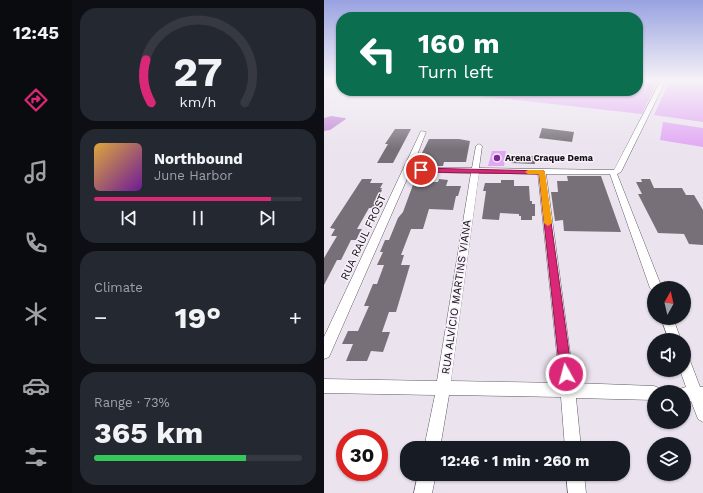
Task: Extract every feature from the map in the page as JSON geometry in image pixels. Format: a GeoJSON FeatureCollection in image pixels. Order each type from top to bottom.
{"type":"FeatureCollection","features":[{"type":"Feature","properties":{"kind":"street"},"geometry":{"type":"LineString","coordinates":[[407,170],[617,172],[652,103]]}},
{"type":"Feature","properties":{"kind":"street","name":"RUA RAUL FROST"},"geometry":{"type":"LineString","coordinates":[[324,352],[423,132]]}},
{"type":"Feature","properties":{"kind":"street","name":"RUA ALVÍCIO MARTINS VIANA"},"geometry":{"type":"LineString","coordinates":[[433,441],[443,389],[479,146]]}},
{"type":"Feature","properties":{"kind":"street"},"geometry":{"type":"LineString","coordinates":[[542,172],[568,390],[572,441]]}},
{"type":"Feature","properties":{"kind":"street"},"geometry":{"type":"LineString","coordinates":[[613,173],[653,281]]}},
{"type":"Feature","properties":{"kind":"street"},"geometry":{"type":"LineString","coordinates":[[689,377],[703,414]]}},
{"type":"Feature","properties":{"kind":"street"},"geometry":{"type":"LineString","coordinates":[[324,386],[647,393]]}},
{"type":"Feature","properties":{"kind":"street"},"geometry":{"type":"LineString","coordinates":[[423,493],[426,481]]}},
{"type":"Feature","properties":{"kind":"street"},"geometry":{"type":"LineString","coordinates":[[576,481],[577,493]]}},
{"type":"Feature","properties":{"kind":"shaded area"},"geometry":{"type":"Polygon","coordinates":[[[543,103],[647,103],[642,114],[543,103]]]}},
{"type":"Feature","properties":{"kind":"shaded area"},"geometry":{"type":"Polygon","coordinates":[[[659,103],[703,103],[703,122],[654,115],[659,103]]]}},
{"type":"Feature","properties":{"kind":"shaded area"},"geometry":{"type":"Polygon","coordinates":[[[331,116],[346,119],[330,130],[324,131],[324,118],[331,116]]]}},
{"type":"Feature","properties":{"kind":"shaded area"},"geometry":{"type":"Polygon","coordinates":[[[663,122],[703,128],[703,147],[660,140],[663,122]]]}},
{"type":"Feature","properties":{"kind":"shaded area","name":"Arena Craque Dema"},"geometry":{"type":"Polygon","coordinates":[[[492,151],[506,151],[504,166],[488,166],[492,151]]]}},
{"type":"Feature","properties":{"kind":"building"},"geometry":{"type":"Polygon","coordinates":[[[542,128],[574,132],[572,142],[539,138],[542,128]]]}},
{"type":"Feature","properties":{"kind":"building"},"geometry":{"type":"Polygon","coordinates":[[[395,129],[411,129],[393,163],[377,163],[388,144],[385,144],[395,129]]]}},
{"type":"Feature","properties":{"kind":"building"},"geometry":{"type":"Polygon","coordinates":[[[429,139],[459,139],[470,141],[466,162],[444,162],[443,166],[431,166],[432,161],[426,161],[428,157],[425,157],[426,154],[422,153],[429,139]]]}},
{"type":"Feature","properties":{"kind":"building"},"geometry":{"type":"Polygon","coordinates":[[[511,156],[534,156],[535,164],[511,163],[511,156]]]}},
{"type":"Feature","properties":{"kind":"building"},"geometry":{"type":"Polygon","coordinates":[[[567,176],[601,176],[621,232],[564,231],[563,220],[555,221],[551,192],[558,192],[557,181],[568,181],[567,176]]]}},
{"type":"Feature","properties":{"kind":"building"},"geometry":{"type":"Polygon","coordinates":[[[362,179],[372,179],[370,183],[383,183],[380,188],[382,188],[382,190],[374,208],[369,208],[357,229],[362,229],[356,240],[351,240],[341,260],[337,260],[324,285],[324,258],[337,236],[331,236],[335,229],[330,228],[362,179]]]}},
{"type":"Feature","properties":{"kind":"building"},"geometry":{"type":"Polygon","coordinates":[[[439,179],[448,180],[446,186],[461,186],[458,196],[456,196],[453,210],[429,209],[423,229],[411,229],[401,255],[404,255],[401,265],[410,265],[396,312],[389,312],[382,332],[390,332],[383,352],[371,351],[367,361],[346,361],[353,344],[342,344],[348,331],[358,331],[369,306],[364,306],[373,284],[377,284],[384,265],[377,265],[383,252],[380,252],[385,240],[389,240],[398,218],[403,212],[414,182],[438,182],[439,179]]]}},
{"type":"Feature","properties":{"kind":"building"},"geometry":{"type":"Polygon","coordinates":[[[641,179],[650,179],[654,188],[682,188],[686,195],[694,195],[703,210],[703,245],[689,244],[684,234],[658,233],[638,194],[642,194],[636,182],[642,182],[641,179]]]}},
{"type":"Feature","properties":{"kind":"building"},"geometry":{"type":"Polygon","coordinates":[[[501,180],[514,180],[514,186],[529,186],[530,201],[532,201],[532,204],[535,204],[535,216],[532,216],[532,220],[521,220],[521,216],[519,216],[519,214],[500,213],[499,220],[482,219],[486,191],[483,191],[485,183],[501,183],[501,180]]]}},
{"type":"Feature","properties":{"kind":"slow traffic"},"geometry":{"type":"LineString","coordinates":[[528,172],[542,172],[548,223]]}},
{"type":"Feature","properties":{"kind":"place","name":"Arena Craque Dema"},"geometry":{"type":"Point","coordinates":[497,158]}},
{"type":"Feature","properties":{"kind":"route"},"geometry":{"type":"LineString","coordinates":[[421,170],[542,172],[566,374]]}}]}
